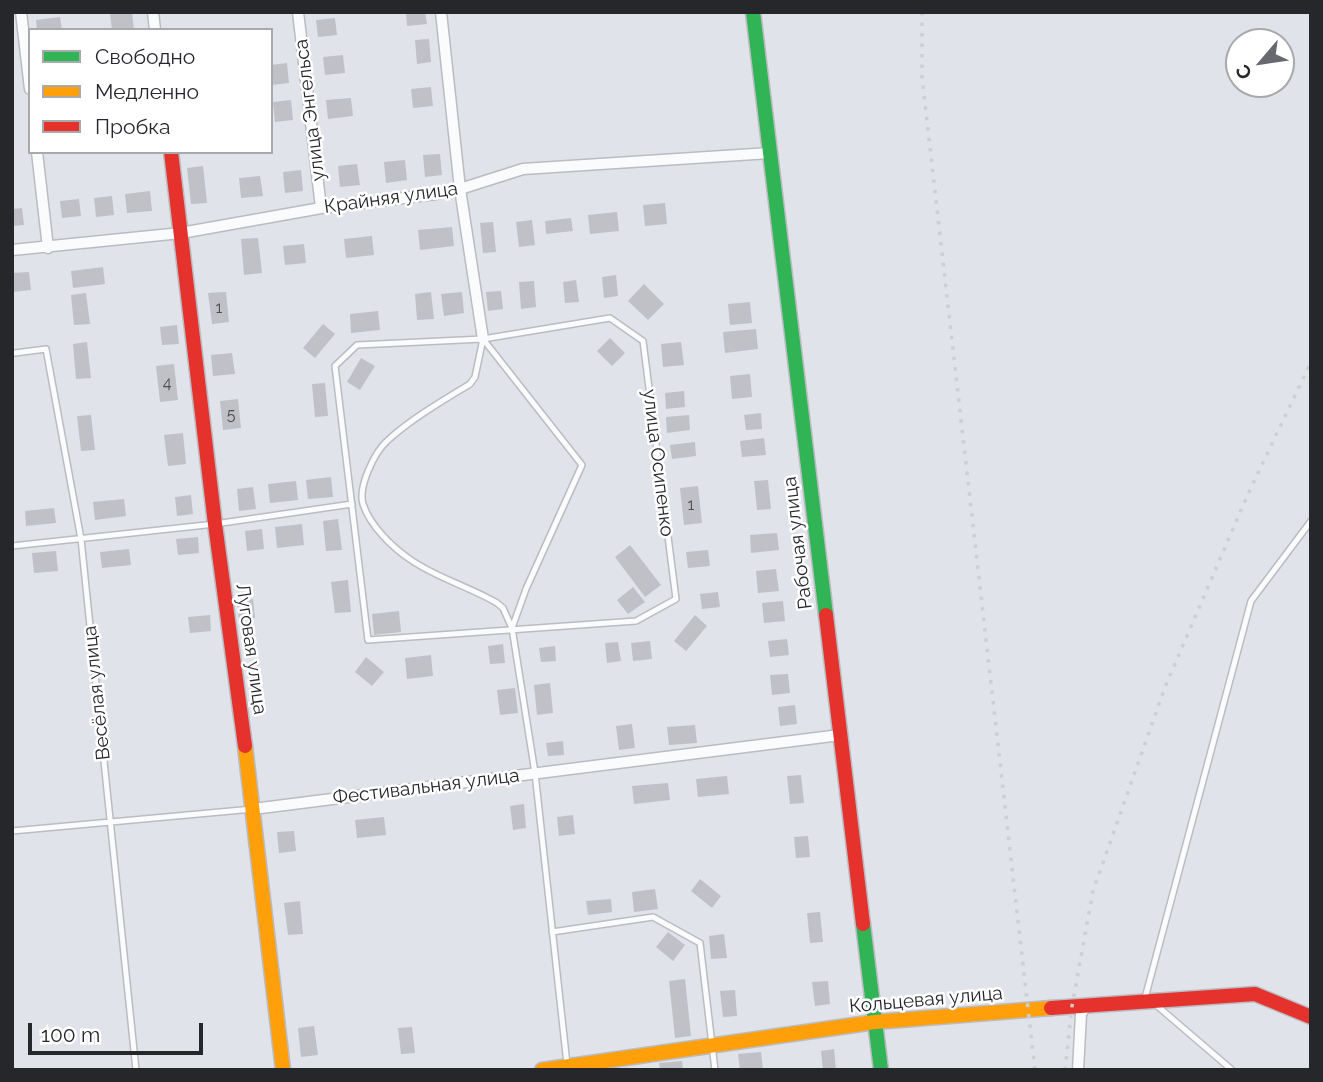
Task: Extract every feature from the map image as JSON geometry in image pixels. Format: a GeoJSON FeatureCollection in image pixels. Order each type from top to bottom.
{"type":"FeatureCollection","features":[{"type":"Feature","properties":{"kind":"street"},"geometry":{"type":"LineString","coordinates":[[21,12],[28,72]]}},
{"type":"Feature","properties":{"kind":"street","name":"улица Энгельса"},"geometry":{"type":"LineString","coordinates":[[298,12],[321,208]]}},
{"type":"Feature","properties":{"kind":"street"},"geometry":{"type":"LineString","coordinates":[[441,12],[460,189],[482,339]]}},
{"type":"Feature","properties":{"kind":"street","name":"Рабочая улица"},"geometry":{"type":"LineString","coordinates":[[753,12],[881,1070]]}},
{"type":"Feature","properties":{"kind":"street","name":"Крайняя улица"},"geometry":{"type":"LineString","coordinates":[[12,250],[181,233],[321,208],[436,194],[523,169],[770,153]]}},
{"type":"Feature","properties":{"kind":"street"},"geometry":{"type":"LineString","coordinates":[[37,154],[48,248]]}},
{"type":"Feature","properties":{"kind":"street","name":"Луговая улица"},"geometry":{"type":"LineString","coordinates":[[171,154],[215,524],[253,809],[282,1070]]}},
{"type":"Feature","properties":{"kind":"street","name":"Фестивальная улица"},"geometry":{"type":"LineString","coordinates":[[253,809],[840,735]]}},
{"type":"Feature","properties":{"kind":"street","name":"Кольцевая улица"},"geometry":{"type":"LineString","coordinates":[[542,1070],[875,1022],[1086,1005],[1255,994],[1311,1017]]}},
{"type":"Feature","properties":{"kind":"street"},"geometry":{"type":"LineString","coordinates":[[1078,1070],[1081,1014],[1086,1005]]}},
{"type":"Feature","properties":{"kind":"lane","name":"улица Осипенко"},"geometry":{"type":"LineString","coordinates":[[610,318],[643,341],[676,599],[636,621],[368,640],[335,366],[357,345],[482,339],[610,318]]}},
{"type":"Feature","properties":{"kind":"lane"},"geometry":{"type":"LineString","coordinates":[[482,339],[475,377],[470,384],[386,442],[373,458],[365,479],[362,502],[389,543],[412,561],[497,603],[503,608],[512,628],[535,773],[567,1066]]}},
{"type":"Feature","properties":{"kind":"lane"},"geometry":{"type":"LineString","coordinates":[[482,339],[582,465],[526,589],[512,628]]}},
{"type":"Feature","properties":{"kind":"lane","name":"Весёлая улица"},"geometry":{"type":"LineString","coordinates":[[15,353],[46,349],[81,538],[136,1070]]}},
{"type":"Feature","properties":{"kind":"lane"},"geometry":{"type":"LineString","coordinates":[[12,546],[215,524],[362,502]]}},
{"type":"Feature","properties":{"kind":"lane"},"geometry":{"type":"LineString","coordinates":[[1232,1070],[1148,1001],[1251,601],[1311,521]]}},
{"type":"Feature","properties":{"kind":"lane","name":"Фестивальная улица"},"geometry":{"type":"LineString","coordinates":[[12,831],[253,809]]}},
{"type":"Feature","properties":{"kind":"lane"},"geometry":{"type":"LineString","coordinates":[[552,932],[653,917],[700,943],[715,1070]]}},
{"type":"Feature","properties":{"kind":"building"},"geometry":{"type":"Polygon","coordinates":[[[132,12],[134,28],[112,28],[110,13],[132,12]]]}},
{"type":"Feature","properties":{"kind":"building"},"geometry":{"type":"Polygon","coordinates":[[[406,12],[425,12],[427,24],[407,26],[406,12]]]}},
{"type":"Feature","properties":{"kind":"building"},"geometry":{"type":"Polygon","coordinates":[[[60,17],[62,28],[37,28],[36,20],[60,17]]]}},
{"type":"Feature","properties":{"kind":"building"},"geometry":{"type":"Polygon","coordinates":[[[335,18],[337,35],[318,37],[316,20],[335,18]]]}},
{"type":"Feature","properties":{"kind":"building"},"geometry":{"type":"Polygon","coordinates":[[[429,39],[431,62],[417,64],[415,40],[429,39]]]}},
{"type":"Feature","properties":{"kind":"building"},"geometry":{"type":"Polygon","coordinates":[[[343,55],[345,73],[325,75],[323,57],[343,55]]]}},
{"type":"Feature","properties":{"kind":"building"},"geometry":{"type":"Polygon","coordinates":[[[287,63],[289,83],[273,85],[273,65],[287,63]]]}},
{"type":"Feature","properties":{"kind":"building"},"geometry":{"type":"Polygon","coordinates":[[[431,87],[433,106],[413,108],[411,89],[431,87]]]}},
{"type":"Feature","properties":{"kind":"building"},"geometry":{"type":"Polygon","coordinates":[[[351,98],[353,116],[328,119],[326,100],[351,98]]]}},
{"type":"Feature","properties":{"kind":"building"},"geometry":{"type":"Polygon","coordinates":[[[291,100],[293,120],[275,122],[273,102],[291,100]]]}},
{"type":"Feature","properties":{"kind":"building"},"geometry":{"type":"Polygon","coordinates":[[[440,154],[442,175],[425,177],[423,155],[440,154]]]}},
{"type":"Feature","properties":{"kind":"building"},"geometry":{"type":"Polygon","coordinates":[[[405,160],[407,180],[386,183],[384,162],[405,160]]]}},
{"type":"Feature","properties":{"kind":"building"},"geometry":{"type":"Polygon","coordinates":[[[357,164],[360,185],[340,187],[338,166],[357,164]]]}},
{"type":"Feature","properties":{"kind":"building"},"geometry":{"type":"Polygon","coordinates":[[[203,166],[207,203],[191,204],[187,168],[203,166]]]}},
{"type":"Feature","properties":{"kind":"building"},"geometry":{"type":"Polygon","coordinates":[[[301,170],[303,191],[285,193],[283,172],[301,170]]]}},
{"type":"Feature","properties":{"kind":"building"},"geometry":{"type":"Polygon","coordinates":[[[260,176],[263,196],[241,198],[239,178],[260,176]]]}},
{"type":"Feature","properties":{"kind":"building"},"geometry":{"type":"Polygon","coordinates":[[[150,191],[152,211],[127,213],[125,194],[150,191]]]}},
{"type":"Feature","properties":{"kind":"building"},"geometry":{"type":"Polygon","coordinates":[[[112,196],[114,215],[96,217],[94,198],[112,196]]]}},
{"type":"Feature","properties":{"kind":"building"},"geometry":{"type":"Polygon","coordinates":[[[79,199],[81,216],[62,218],[60,201],[79,199]]]}},
{"type":"Feature","properties":{"kind":"building"},"geometry":{"type":"Polygon","coordinates":[[[665,203],[667,224],[645,226],[643,205],[665,203]]]}},
{"type":"Feature","properties":{"kind":"building"},"geometry":{"type":"Polygon","coordinates":[[[22,208],[24,225],[12,226],[12,209],[22,208]]]}},
{"type":"Feature","properties":{"kind":"building"},"geometry":{"type":"Polygon","coordinates":[[[617,212],[619,231],[590,234],[588,215],[617,212]]]}},
{"type":"Feature","properties":{"kind":"building"},"geometry":{"type":"Polygon","coordinates":[[[571,218],[573,231],[546,234],[545,221],[571,218]]]}},
{"type":"Feature","properties":{"kind":"building"},"geometry":{"type":"Polygon","coordinates":[[[532,220],[535,245],[519,247],[516,222],[532,220]]]}},
{"type":"Feature","properties":{"kind":"building"},"geometry":{"type":"Polygon","coordinates":[[[493,222],[496,252],[483,253],[480,223],[493,222]]]}},
{"type":"Feature","properties":{"kind":"building"},"geometry":{"type":"Polygon","coordinates":[[[452,227],[454,246],[420,250],[418,230],[452,227]]]}},
{"type":"Feature","properties":{"kind":"building"},"geometry":{"type":"Polygon","coordinates":[[[372,236],[374,255],[346,258],[344,239],[372,236]]]}},
{"type":"Feature","properties":{"kind":"building"},"geometry":{"type":"Polygon","coordinates":[[[258,238],[262,273],[244,275],[241,239],[258,238]]]}},
{"type":"Feature","properties":{"kind":"building"},"geometry":{"type":"Polygon","coordinates":[[[304,244],[306,263],[285,265],[283,246],[304,244]]]}},
{"type":"Feature","properties":{"kind":"building"},"geometry":{"type":"Polygon","coordinates":[[[103,267],[105,284],[73,288],[71,271],[103,267]]]}},
{"type":"Feature","properties":{"kind":"building"},"geometry":{"type":"Polygon","coordinates":[[[29,272],[31,290],[12,292],[12,273],[29,272]]]}},
{"type":"Feature","properties":{"kind":"building"},"geometry":{"type":"Polygon","coordinates":[[[616,275],[618,296],[604,298],[602,277],[616,275]]]}},
{"type":"Feature","properties":{"kind":"building"},"geometry":{"type":"Polygon","coordinates":[[[576,280],[579,302],[565,303],[563,282],[576,280]]]}},
{"type":"Feature","properties":{"kind":"building"},"geometry":{"type":"Polygon","coordinates":[[[534,281],[536,307],[521,309],[519,282],[534,281]]]}},
{"type":"Feature","properties":{"kind":"building"},"geometry":{"type":"Polygon","coordinates":[[[644,284],[664,304],[648,320],[628,301],[644,284]]]}},
{"type":"Feature","properties":{"kind":"building"},"geometry":{"type":"Polygon","coordinates":[[[501,291],[503,309],[488,311],[486,292],[501,291]]]}},
{"type":"Feature","properties":{"kind":"building"},"geometry":{"type":"Polygon","coordinates":[[[226,292],[229,322],[212,324],[208,293],[226,292]]]}},
{"type":"Feature","properties":{"kind":"building"},"geometry":{"type":"Polygon","coordinates":[[[431,292],[434,319],[417,320],[415,294],[431,292]]]}},
{"type":"Feature","properties":{"kind":"building"},"geometry":{"type":"Polygon","coordinates":[[[462,292],[464,313],[444,316],[441,294],[462,292]]]}},
{"type":"Feature","properties":{"kind":"building"},"geometry":{"type":"Polygon","coordinates":[[[86,293],[90,324],[74,325],[71,295],[86,293]]]}},
{"type":"Feature","properties":{"kind":"building"},"geometry":{"type":"Polygon","coordinates":[[[750,302],[752,323],[730,325],[728,304],[750,302]]]}},
{"type":"Feature","properties":{"kind":"building"},"geometry":{"type":"Polygon","coordinates":[[[378,311],[380,330],[351,333],[350,314],[378,311]]]}},
{"type":"Feature","properties":{"kind":"building"},"geometry":{"type":"Polygon","coordinates":[[[323,324],[335,334],[315,358],[303,348],[323,324]]]}},
{"type":"Feature","properties":{"kind":"building"},"geometry":{"type":"Polygon","coordinates":[[[177,325],[179,344],[162,345],[160,327],[177,325]]]}},
{"type":"Feature","properties":{"kind":"building"},"geometry":{"type":"Polygon","coordinates":[[[756,329],[758,349],[725,353],[723,332],[756,329]]]}},
{"type":"Feature","properties":{"kind":"building"},"geometry":{"type":"Polygon","coordinates":[[[610,338],[625,353],[612,366],[597,351],[610,338]]]}},
{"type":"Feature","properties":{"kind":"building"},"geometry":{"type":"Polygon","coordinates":[[[87,342],[91,378],[76,379],[73,344],[87,342]]]}},
{"type":"Feature","properties":{"kind":"building"},"geometry":{"type":"Polygon","coordinates":[[[681,342],[684,365],[663,367],[661,344],[681,342]]]}},
{"type":"Feature","properties":{"kind":"building"},"geometry":{"type":"Polygon","coordinates":[[[232,353],[235,374],[213,376],[211,355],[232,353]]]}},
{"type":"Feature","properties":{"kind":"building"},"geometry":{"type":"Polygon","coordinates":[[[361,358],[375,366],[360,390],[347,382],[361,358]]]}},
{"type":"Feature","properties":{"kind":"building"},"geometry":{"type":"Polygon","coordinates":[[[174,364],[178,400],[160,402],[156,366],[174,364]]]}},
{"type":"Feature","properties":{"kind":"building"},"geometry":{"type":"Polygon","coordinates":[[[750,374],[752,397],[732,399],[730,376],[750,374]]]}},
{"type":"Feature","properties":{"kind":"building"},"geometry":{"type":"Polygon","coordinates":[[[325,383],[328,416],[315,417],[312,384],[325,383]]]}},
{"type":"Feature","properties":{"kind":"building"},"geometry":{"type":"Polygon","coordinates":[[[684,391],[685,407],[666,409],[665,393],[684,391]]]}},
{"type":"Feature","properties":{"kind":"building"},"geometry":{"type":"Polygon","coordinates":[[[238,399],[241,428],[223,430],[220,401],[238,399]]]}},
{"type":"Feature","properties":{"kind":"building"},"geometry":{"type":"Polygon","coordinates":[[[761,413],[762,429],[746,430],[744,415],[761,413]]]}},
{"type":"Feature","properties":{"kind":"building"},"geometry":{"type":"Polygon","coordinates":[[[91,415],[95,450],[81,451],[77,416],[91,415]]]}},
{"type":"Feature","properties":{"kind":"building"},"geometry":{"type":"Polygon","coordinates":[[[689,415],[690,430],[667,433],[666,417],[689,415]]]}},
{"type":"Feature","properties":{"kind":"building"},"geometry":{"type":"Polygon","coordinates":[[[183,433],[186,464],[168,466],[164,435],[183,433]]]}},
{"type":"Feature","properties":{"kind":"building"},"geometry":{"type":"Polygon","coordinates":[[[764,438],[766,455],[742,457],[740,441],[764,438]]]}},
{"type":"Feature","properties":{"kind":"building"},"geometry":{"type":"Polygon","coordinates":[[[695,442],[696,456],[672,459],[670,445],[695,442]]]}},
{"type":"Feature","properties":{"kind":"building"},"geometry":{"type":"Polygon","coordinates":[[[331,477],[333,497],[308,499],[306,480],[331,477]]]}},
{"type":"Feature","properties":{"kind":"building"},"geometry":{"type":"Polygon","coordinates":[[[768,480],[771,509],[757,510],[754,481],[768,480]]]}},
{"type":"Feature","properties":{"kind":"building"},"geometry":{"type":"Polygon","coordinates":[[[296,481],[298,500],[270,503],[268,484],[296,481]]]}},
{"type":"Feature","properties":{"kind":"building"},"geometry":{"type":"Polygon","coordinates":[[[698,486],[702,523],[684,525],[680,488],[698,486]]]}},
{"type":"Feature","properties":{"kind":"building"},"geometry":{"type":"Polygon","coordinates":[[[253,487],[256,509],[239,511],[237,489],[253,487]]]}},
{"type":"Feature","properties":{"kind":"building"},"geometry":{"type":"Polygon","coordinates":[[[191,495],[193,514],[177,516],[175,497],[191,495]]]}},
{"type":"Feature","properties":{"kind":"building"},"geometry":{"type":"Polygon","coordinates":[[[124,499],[126,516],[95,520],[93,502],[124,499]]]}},
{"type":"Feature","properties":{"kind":"building"},"geometry":{"type":"Polygon","coordinates":[[[54,508],[56,523],[26,526],[25,511],[54,508]]]}},
{"type":"Feature","properties":{"kind":"building"},"geometry":{"type":"Polygon","coordinates":[[[338,519],[342,550],[326,551],[323,521],[338,519]]]}},
{"type":"Feature","properties":{"kind":"building"},"geometry":{"type":"Polygon","coordinates":[[[302,524],[304,545],[277,548],[275,527],[302,524]]]}},
{"type":"Feature","properties":{"kind":"building"},"geometry":{"type":"Polygon","coordinates":[[[262,529],[264,549],[247,551],[245,531],[262,529]]]}},
{"type":"Feature","properties":{"kind":"building"},"geometry":{"type":"Polygon","coordinates":[[[777,533],[779,550],[751,553],[750,535],[777,533]]]}},
{"type":"Feature","properties":{"kind":"building"},"geometry":{"type":"Polygon","coordinates":[[[198,537],[199,553],[178,555],[176,539],[198,537]]]}},
{"type":"Feature","properties":{"kind":"building"},"geometry":{"type":"Polygon","coordinates":[[[630,545],[661,585],[645,597],[615,557],[630,545]]]}},
{"type":"Feature","properties":{"kind":"building"},"geometry":{"type":"Polygon","coordinates":[[[129,549],[131,565],[102,568],[100,552],[129,549]]]}},
{"type":"Feature","properties":{"kind":"building"},"geometry":{"type":"Polygon","coordinates":[[[708,550],[710,566],[688,568],[686,552],[708,550]]]}},
{"type":"Feature","properties":{"kind":"building"},"geometry":{"type":"Polygon","coordinates":[[[56,551],[58,571],[34,573],[32,553],[56,551]]]}},
{"type":"Feature","properties":{"kind":"building"},"geometry":{"type":"Polygon","coordinates":[[[776,569],[779,591],[758,593],[756,571],[776,569]]]}},
{"type":"Feature","properties":{"kind":"building"},"geometry":{"type":"Polygon","coordinates":[[[348,580],[351,612],[335,613],[331,582],[348,580]]]}},
{"type":"Feature","properties":{"kind":"building"},"geometry":{"type":"Polygon","coordinates":[[[633,587],[645,602],[628,614],[617,600],[633,587]]]}},
{"type":"Feature","properties":{"kind":"building"},"geometry":{"type":"Polygon","coordinates":[[[718,592],[720,607],[702,609],[700,594],[718,592]]]}},
{"type":"Feature","properties":{"kind":"building"},"geometry":{"type":"Polygon","coordinates":[[[253,599],[255,618],[239,620],[237,601],[253,599]]]}},
{"type":"Feature","properties":{"kind":"building"},"geometry":{"type":"Polygon","coordinates":[[[783,601],[785,621],[764,623],[762,603],[783,601]]]}},
{"type":"Feature","properties":{"kind":"building"},"geometry":{"type":"Polygon","coordinates":[[[399,611],[401,632],[374,635],[372,614],[399,611]]]}},
{"type":"Feature","properties":{"kind":"building"},"geometry":{"type":"Polygon","coordinates":[[[210,615],[211,631],[190,633],[188,617],[210,615]]]}},
{"type":"Feature","properties":{"kind":"building"},"geometry":{"type":"Polygon","coordinates":[[[695,615],[707,626],[686,651],[674,641],[695,615]]]}},
{"type":"Feature","properties":{"kind":"building"},"geometry":{"type":"Polygon","coordinates":[[[787,639],[789,655],[770,657],[768,641],[787,639]]]}},
{"type":"Feature","properties":{"kind":"building"},"geometry":{"type":"Polygon","coordinates":[[[650,641],[652,659],[633,661],[631,643],[650,641]]]}},
{"type":"Feature","properties":{"kind":"building"},"geometry":{"type":"Polygon","coordinates":[[[618,642],[621,661],[607,663],[605,643],[618,642]]]}},
{"type":"Feature","properties":{"kind":"building"},"geometry":{"type":"Polygon","coordinates":[[[503,644],[505,663],[490,664],[488,646],[503,644]]]}},
{"type":"Feature","properties":{"kind":"building"},"geometry":{"type":"Polygon","coordinates":[[[555,646],[556,661],[541,662],[539,648],[555,646]]]}},
{"type":"Feature","properties":{"kind":"building"},"geometry":{"type":"Polygon","coordinates":[[[431,655],[433,676],[407,679],[405,658],[431,655]]]}},
{"type":"Feature","properties":{"kind":"building"},"geometry":{"type":"Polygon","coordinates":[[[366,657],[384,672],[372,686],[355,672],[366,657]]]}},
{"type":"Feature","properties":{"kind":"building"},"geometry":{"type":"Polygon","coordinates":[[[788,674],[790,693],[772,695],[770,675],[788,674]]]}},
{"type":"Feature","properties":{"kind":"building"},"geometry":{"type":"Polygon","coordinates":[[[550,683],[553,713],[537,715],[534,685],[550,683]]]}},
{"type":"Feature","properties":{"kind":"building"},"geometry":{"type":"Polygon","coordinates":[[[515,688],[518,713],[500,715],[497,690],[515,688]]]}},
{"type":"Feature","properties":{"kind":"building"},"geometry":{"type":"Polygon","coordinates":[[[795,705],[797,724],[780,726],[778,707],[795,705]]]}},
{"type":"Feature","properties":{"kind":"building"},"geometry":{"type":"Polygon","coordinates":[[[632,724],[635,748],[619,750],[616,726],[632,724]]]}},
{"type":"Feature","properties":{"kind":"building"},"geometry":{"type":"Polygon","coordinates":[[[695,725],[697,743],[669,745],[667,727],[695,725]]]}},
{"type":"Feature","properties":{"kind":"building"},"geometry":{"type":"Polygon","coordinates":[[[563,741],[564,755],[548,756],[546,743],[563,741]]]}},
{"type":"Feature","properties":{"kind":"building"},"geometry":{"type":"Polygon","coordinates":[[[801,775],[804,803],[790,804],[787,776],[801,775]]]}},
{"type":"Feature","properties":{"kind":"building"},"geometry":{"type":"Polygon","coordinates":[[[727,776],[729,794],[698,797],[696,779],[727,776]]]}},
{"type":"Feature","properties":{"kind":"building"},"geometry":{"type":"Polygon","coordinates":[[[668,783],[670,800],[634,804],[632,786],[668,783]]]}},
{"type":"Feature","properties":{"kind":"building"},"geometry":{"type":"Polygon","coordinates":[[[524,804],[526,828],[513,830],[510,806],[524,804]]]}},
{"type":"Feature","properties":{"kind":"building"},"geometry":{"type":"Polygon","coordinates":[[[573,815],[575,834],[559,836],[557,817],[573,815]]]}},
{"type":"Feature","properties":{"kind":"building"},"geometry":{"type":"Polygon","coordinates":[[[384,817],[386,835],[357,838],[355,820],[384,817]]]}},
{"type":"Feature","properties":{"kind":"building"},"geometry":{"type":"Polygon","coordinates":[[[294,831],[296,851],[279,853],[277,832],[294,831]]]}},
{"type":"Feature","properties":{"kind":"building"},"geometry":{"type":"Polygon","coordinates":[[[808,836],[810,857],[796,858],[794,837],[808,836]]]}},
{"type":"Feature","properties":{"kind":"building"},"geometry":{"type":"Polygon","coordinates":[[[700,879],[721,896],[712,908],[691,891],[700,879]]]}},
{"type":"Feature","properties":{"kind":"building"},"geometry":{"type":"Polygon","coordinates":[[[655,889],[658,909],[634,912],[632,892],[655,889]]]}},
{"type":"Feature","properties":{"kind":"building"},"geometry":{"type":"Polygon","coordinates":[[[611,899],[612,912],[588,915],[586,901],[611,899]]]}},
{"type":"Feature","properties":{"kind":"building"},"geometry":{"type":"Polygon","coordinates":[[[300,901],[303,934],[288,935],[284,903],[300,901]]]}},
{"type":"Feature","properties":{"kind":"building"},"geometry":{"type":"Polygon","coordinates":[[[820,912],[823,942],[810,943],[807,913],[820,912]]]}},
{"type":"Feature","properties":{"kind":"building"},"geometry":{"type":"Polygon","coordinates":[[[668,932],[685,945],[673,961],[656,947],[668,932]]]}},
{"type":"Feature","properties":{"kind":"building"},"geometry":{"type":"Polygon","coordinates":[[[724,934],[727,958],[711,959],[709,936],[724,934]]]}},
{"type":"Feature","properties":{"kind":"building"},"geometry":{"type":"Polygon","coordinates":[[[685,979],[691,1036],[675,1038],[669,981],[685,979]]]}},
{"type":"Feature","properties":{"kind":"building"},"geometry":{"type":"Polygon","coordinates":[[[828,981],[830,1004],[815,1006],[812,982],[828,981]]]}},
{"type":"Feature","properties":{"kind":"building"},"geometry":{"type":"Polygon","coordinates":[[[735,990],[737,1016],[723,1017],[720,991],[735,990]]]}},
{"type":"Feature","properties":{"kind":"building"},"geometry":{"type":"Polygon","coordinates":[[[314,1026],[318,1055],[301,1057],[298,1028],[314,1026]]]}},
{"type":"Feature","properties":{"kind":"building"},"geometry":{"type":"Polygon","coordinates":[[[412,1027],[415,1053],[401,1054],[398,1028],[412,1027]]]}},
{"type":"Feature","properties":{"kind":"building"},"geometry":{"type":"Polygon","coordinates":[[[834,1049],[836,1070],[823,1070],[821,1051],[834,1049]]]}},
{"type":"Feature","properties":{"kind":"building"},"geometry":{"type":"Polygon","coordinates":[[[761,1052],[763,1070],[740,1070],[738,1054],[761,1052]]]}},
{"type":"Feature","properties":{"kind":"building"},"geometry":{"type":"Polygon","coordinates":[[[682,1061],[683,1070],[660,1070],[659,1063],[682,1061]]]}},
{"type":"Feature","properties":{"kind":"railway"},"geometry":{"type":"LineString","coordinates":[[922,12],[922,77],[1035,1070]]}},
{"type":"Feature","properties":{"kind":"railway"},"geometry":{"type":"LineString","coordinates":[[1065,1070],[1072,1006],[1093,891],[1165,687],[1248,494],[1311,362]]}},
{"type":"Feature","properties":{"kind":"traffic: fast"},"geometry":{"type":"LineString","coordinates":[[753,12],[826,615]]}},
{"type":"Feature","properties":{"kind":"traffic: fast"},"geometry":{"type":"LineString","coordinates":[[863,924],[881,1070]]}},
{"type":"Feature","properties":{"kind":"traffic: slow"},"geometry":{"type":"LineString","coordinates":[[245,746],[283,1070]]}},
{"type":"Feature","properties":{"kind":"traffic: slow"},"geometry":{"type":"LineString","coordinates":[[542,1070],[875,1022],[1051,1008]]}},
{"type":"Feature","properties":{"kind":"traffic: jam"},"geometry":{"type":"LineString","coordinates":[[171,154],[215,524],[245,746]]}},
{"type":"Feature","properties":{"kind":"traffic: jam"},"geometry":{"type":"LineString","coordinates":[[826,615],[863,924]]}},
{"type":"Feature","properties":{"kind":"traffic: jam"},"geometry":{"type":"LineString","coordinates":[[1051,1008],[1255,994],[1311,1017]]}}]}
